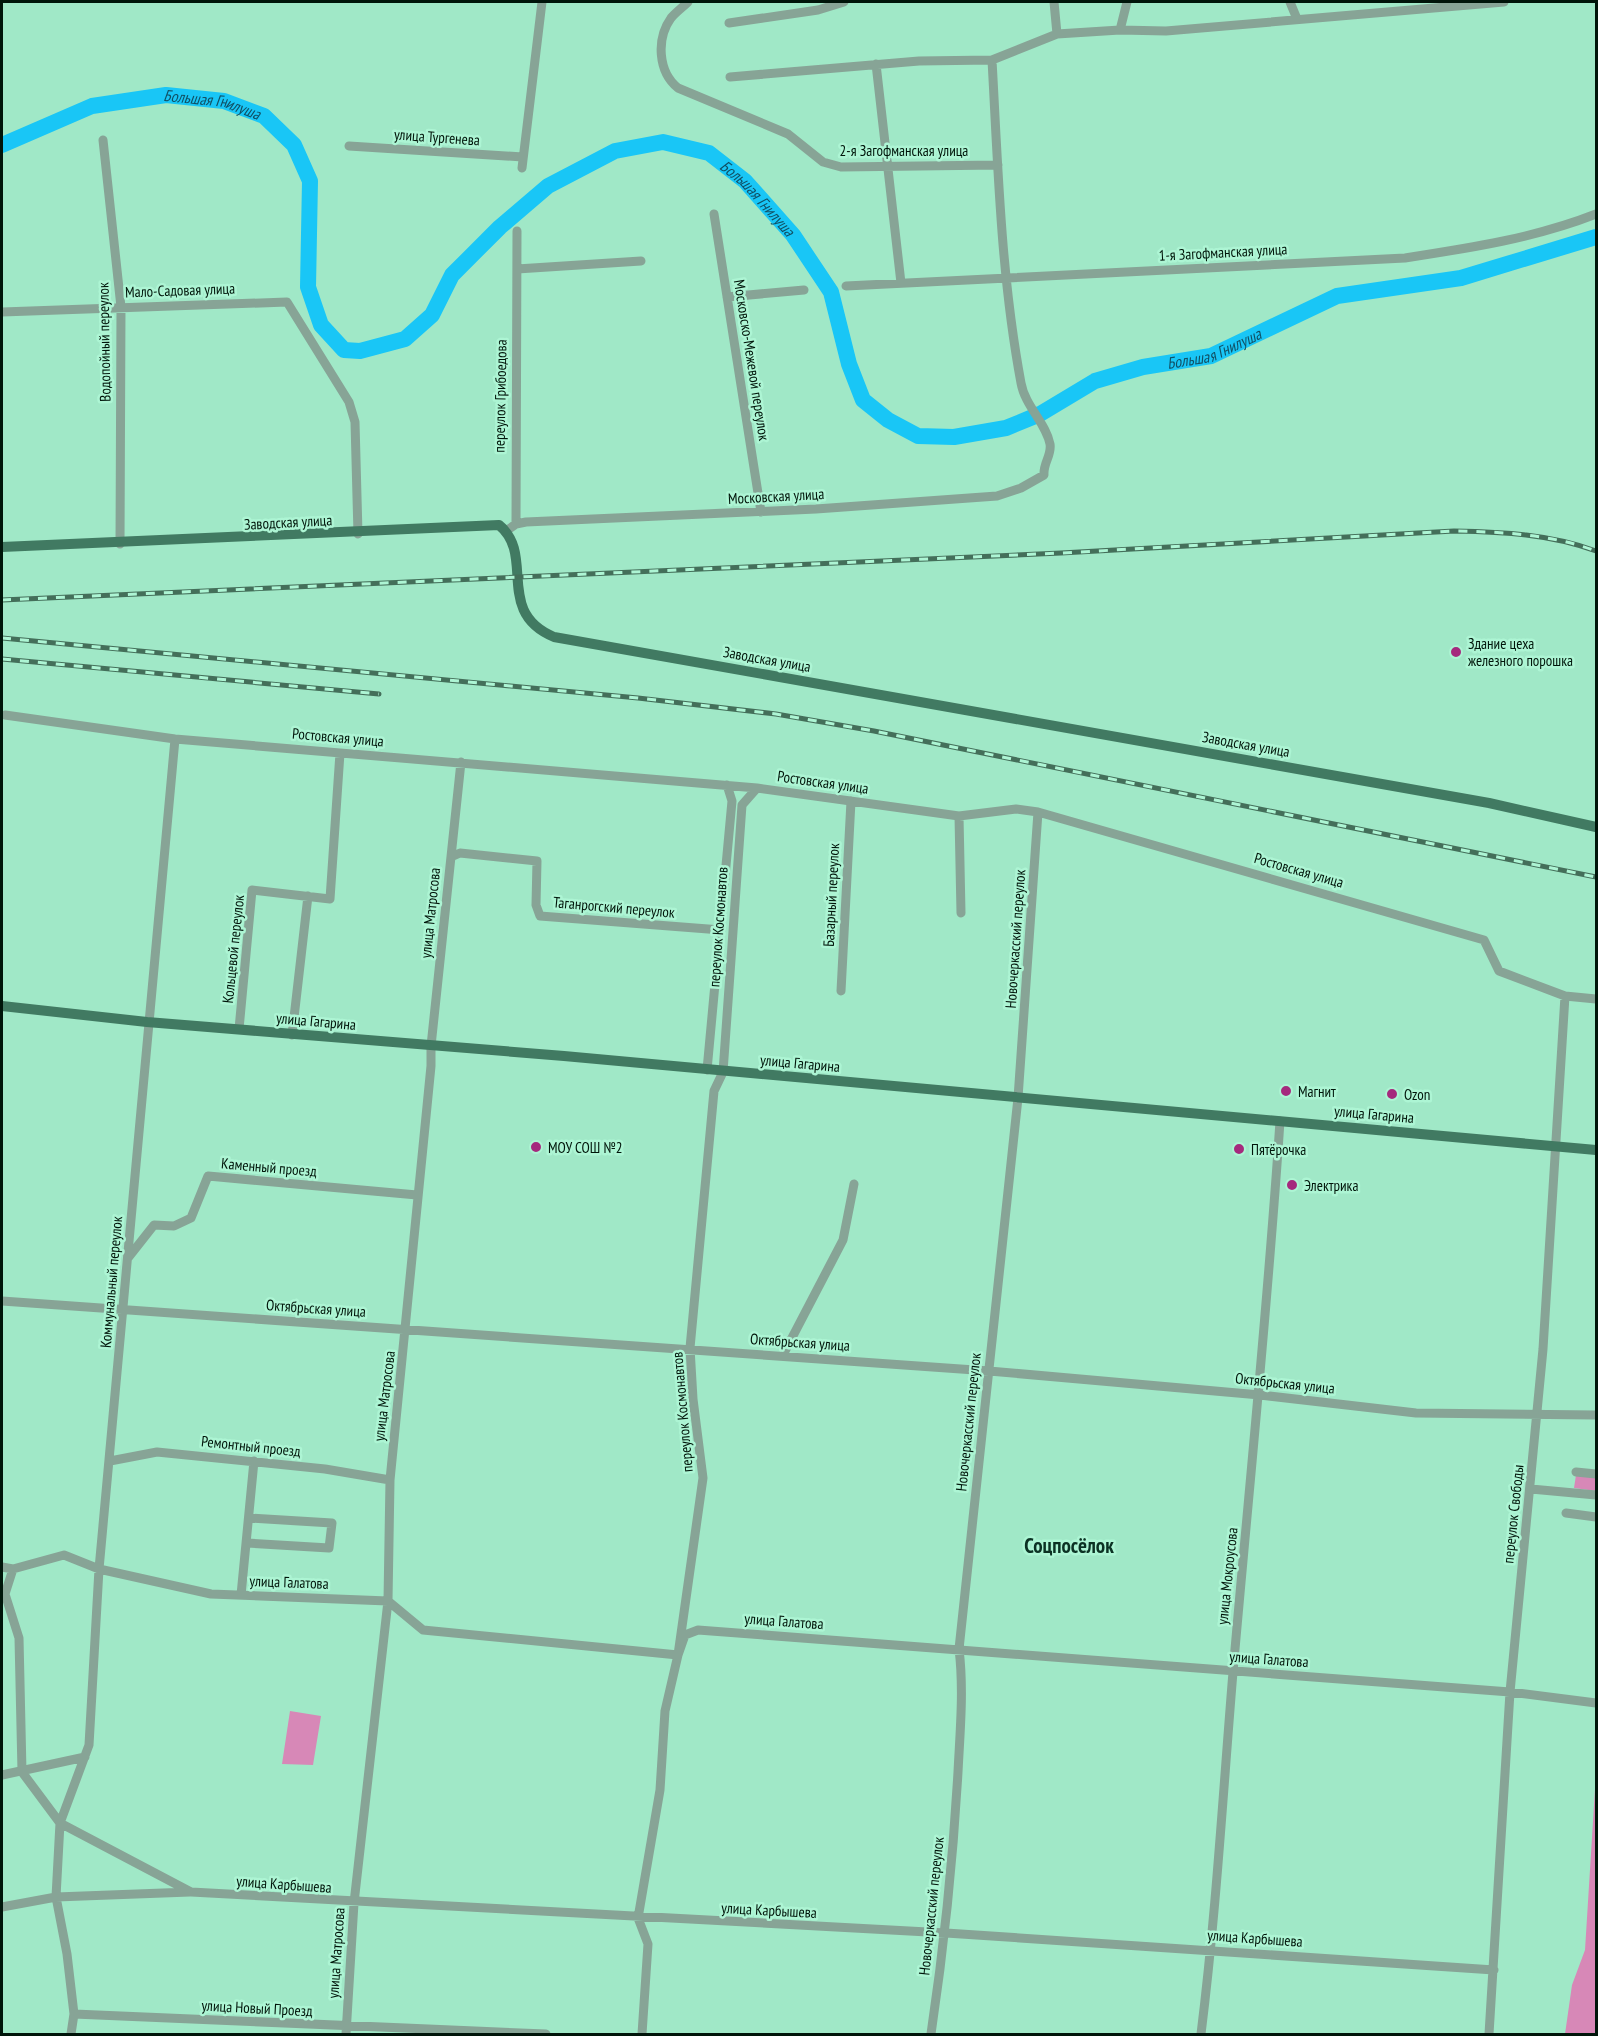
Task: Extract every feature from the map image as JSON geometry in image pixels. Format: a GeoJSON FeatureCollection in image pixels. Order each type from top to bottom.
{"type":"FeatureCollection","features":[{"type":"Feature","properties":{"kind":"main road","name":"Заводская улица"},"geometry":{"type":"LineString","coordinates":[[2,547],[358,534],[499,525],[506,531],[513,551],[521,606],[536,628],[554,637],[1489,803],[1596,827]]}},
{"type":"Feature","properties":{"kind":"main road","name":"улица Гагарина"},"geometry":{"type":"LineString","coordinates":[[2,1006],[147,1022],[1596,1150]]}},
{"type":"Feature","properties":{"kind":"street"},"geometry":{"type":"LineString","coordinates":[[522,168],[542,2]]}},
{"type":"Feature","properties":{"kind":"street","name":"2-я Загофманская улица"},"geometry":{"type":"LineString","coordinates":[[688,2],[670,19],[662,41],[661,63],[669,81],[678,88],[788,134],[823,162],[841,167],[998,165]]}},
{"type":"Feature","properties":{"kind":"street"},"geometry":{"type":"LineString","coordinates":[[729,23],[818,10],[844,2]]}},
{"type":"Feature","properties":{"kind":"street"},"geometry":{"type":"LineString","coordinates":[[1054,2],[1057,34]]}},
{"type":"Feature","properties":{"kind":"street"},"geometry":{"type":"LineString","coordinates":[[1120,30],[1127,2]]}},
{"type":"Feature","properties":{"kind":"street"},"geometry":{"type":"LineString","coordinates":[[1290,2],[1297,19]]}},
{"type":"Feature","properties":{"kind":"street"},"geometry":{"type":"LineString","coordinates":[[730,77],[876,64],[992,60],[1057,34],[1120,30],[1166,31],[1504,2]]}},
{"type":"Feature","properties":{"kind":"street"},"geometry":{"type":"LineString","coordinates":[[992,60],[1005,278]]}},
{"type":"Feature","properties":{"kind":"street"},"geometry":{"type":"LineString","coordinates":[[876,64],[901,283]]}},
{"type":"Feature","properties":{"kind":"street","name":"Водопойный переулок"},"geometry":{"type":"LineString","coordinates":[[103,140],[121,307],[120,544]]}},
{"type":"Feature","properties":{"kind":"street","name":"улица Тургенева"},"geometry":{"type":"LineString","coordinates":[[349,146],[523,157]]}},
{"type":"Feature","properties":{"kind":"street","name":"Московско-Межевой переулок"},"geometry":{"type":"LineString","coordinates":[[714,214],[761,512]]}},
{"type":"Feature","properties":{"kind":"street","name":"1-я Загофманская улица"},"geometry":{"type":"LineString","coordinates":[[846,286],[1405,258],[1484,246],[1571,224],[1596,214]]}},
{"type":"Feature","properties":{"kind":"street","name":"переулок Грибоедова"},"geometry":{"type":"LineString","coordinates":[[516,524],[517,231]]}},
{"type":"Feature","properties":{"kind":"street"},"geometry":{"type":"LineString","coordinates":[[517,269],[641,261]]}},
{"type":"Feature","properties":{"kind":"street","name":"Московская улица"},"geometry":{"type":"LineString","coordinates":[[516,524],[761,512],[996,496],[1021,488],[1044,474],[1043,468],[1050,451],[1050,443],[1032,411],[1022,386],[1005,278]]}},
{"type":"Feature","properties":{"kind":"street"},"geometry":{"type":"LineString","coordinates":[[727,297],[804,290]]}},
{"type":"Feature","properties":{"kind":"street","name":"Мало-Садовая улица"},"geometry":{"type":"LineString","coordinates":[[2,312],[287,302],[349,402],[355,422],[358,534]]}},
{"type":"Feature","properties":{"kind":"street"},"geometry":{"type":"LineString","coordinates":[[506,531],[516,524]]}},
{"type":"Feature","properties":{"kind":"street","name":"Ростовская улица"},"geometry":{"type":"LineString","coordinates":[[5,715],[174,739],[757,788],[959,816],[1016,809],[1038,812],[1484,940],[1499,971],[1565,996],[1596,999]]}},
{"type":"Feature","properties":{"kind":"street","name":"Коммунальный переулок"},"geometry":{"type":"LineString","coordinates":[[71,2034],[74,2014],[57,1897],[60,1822],[89,1745],[99,1569],[174,739]]}},
{"type":"Feature","properties":{"kind":"street","name":"Кольцевой переулок"},"geometry":{"type":"LineString","coordinates":[[239,1029],[252,890],[330,898],[340,753]]}},
{"type":"Feature","properties":{"kind":"street","name":"улица Матросова"},"geometry":{"type":"LineString","coordinates":[[346,2031],[354,1903],[388,1601],[390,1480],[407,1329],[431,1046],[461,762]]}},
{"type":"Feature","properties":{"kind":"street"},"geometry":{"type":"LineString","coordinates":[[707,1070],[732,801],[727,785]]}},
{"type":"Feature","properties":{"kind":"street","name":"переулок Космонавтов"},"geometry":{"type":"LineString","coordinates":[[642,2034],[648,1944],[638,1918],[660,1790],[665,1711],[678,1655],[703,1478],[693,1399],[690,1348],[714,1091],[723,1072],[742,805],[757,788]]}},
{"type":"Feature","properties":{"kind":"street","name":"Базарный переулок"},"geometry":{"type":"LineString","coordinates":[[841,991],[851,801]]}},
{"type":"Feature","properties":{"kind":"street","name":"Новочеркасский переулок"},"geometry":{"type":"LineString","coordinates":[[932,2034],[946,1933],[963,1680],[959,1649],[1018,1098],[1038,812]]}},
{"type":"Feature","properties":{"kind":"street"},"geometry":{"type":"LineString","coordinates":[[959,816],[961,913]]}},
{"type":"Feature","properties":{"kind":"street","name":"Таганрогский переулок"},"geometry":{"type":"LineString","coordinates":[[451,857],[460,852],[537,861],[536,905],[540,916],[721,930]]}},
{"type":"Feature","properties":{"kind":"street"},"geometry":{"type":"LineString","coordinates":[[292,1035],[308,896]]}},
{"type":"Feature","properties":{"kind":"street","name":"переулок Свободы"},"geometry":{"type":"LineString","coordinates":[[1489,2034],[1510,1692],[1538,1413],[1565,996]]}},
{"type":"Feature","properties":{"kind":"street","name":"улица Мокроусова"},"geometry":{"type":"LineString","coordinates":[[1201,2034],[1212,1949],[1233,1671],[1260,1395],[1280,1121]]}},
{"type":"Feature","properties":{"kind":"street","name":"Каменный проезд"},"geometry":{"type":"LineString","coordinates":[[128,1258],[154,1225],[174,1226],[191,1218],[208,1176],[417,1195]]}},
{"type":"Feature","properties":{"kind":"street"},"geometry":{"type":"LineString","coordinates":[[783,1355],[843,1240],[854,1184]]}},
{"type":"Feature","properties":{"kind":"street","name":"Октябрьская улица"},"geometry":{"type":"LineString","coordinates":[[2,1301],[989,1371],[1260,1395],[1416,1413],[1596,1415]]}},
{"type":"Feature","properties":{"kind":"street","name":"Ремонтный проезд"},"geometry":{"type":"LineString","coordinates":[[110,1461],[157,1452],[255,1461],[390,1480]]}},
{"type":"Feature","properties":{"kind":"street"},"geometry":{"type":"LineString","coordinates":[[241,1595],[255,1461]]}},
{"type":"Feature","properties":{"kind":"street"},"geometry":{"type":"LineString","coordinates":[[1576,1472],[1596,1474]]}},
{"type":"Feature","properties":{"kind":"street"},"geometry":{"type":"LineString","coordinates":[[1531,1488],[1596,1495]]}},
{"type":"Feature","properties":{"kind":"street"},"geometry":{"type":"LineString","coordinates":[[1566,1513],[1596,1517]]}},
{"type":"Feature","properties":{"kind":"street"},"geometry":{"type":"LineString","coordinates":[[247,1544],[328,1548],[332,1523],[249,1518]]}},
{"type":"Feature","properties":{"kind":"street","name":"улица Галатова"},"geometry":{"type":"LineString","coordinates":[[2,1567],[13,1569],[64,1555],[99,1569],[211,1594],[388,1601]]}},
{"type":"Feature","properties":{"kind":"street"},"geometry":{"type":"LineString","coordinates":[[13,1569],[5,1594],[19,1638],[22,1772],[60,1822]]}},
{"type":"Feature","properties":{"kind":"street"},"geometry":{"type":"LineString","coordinates":[[388,1601],[423,1630],[678,1655]]}},
{"type":"Feature","properties":{"kind":"street","name":"улица Галатова"},"geometry":{"type":"LineString","coordinates":[[678,1655],[685,1635],[698,1630],[1510,1692],[1596,1703]]}},
{"type":"Feature","properties":{"kind":"street"},"geometry":{"type":"LineString","coordinates":[[2,1775],[85,1757]]}},
{"type":"Feature","properties":{"kind":"street","name":"улица Карбышева"},"geometry":{"type":"LineString","coordinates":[[60,1822],[191,1892],[354,1903],[946,1933],[1212,1949],[1494,1970]]}},
{"type":"Feature","properties":{"kind":"street"},"geometry":{"type":"LineString","coordinates":[[2,1907],[57,1897],[191,1892]]}},
{"type":"Feature","properties":{"kind":"street","name":"улица Новый Проезд"},"geometry":{"type":"LineString","coordinates":[[74,2014],[346,2031],[546,2034]]}},
{"type":"Feature","properties":{"kind":"shaded area"},"geometry":{"type":"Polygon","coordinates":[[[1576,1475],[1596,1477],[1596,1491],[1574,1488],[1576,1475]]]}},
{"type":"Feature","properties":{"kind":"shaded area"},"geometry":{"type":"Polygon","coordinates":[[[290,1711],[321,1716],[313,1765],[282,1764],[290,1711]]]}},
{"type":"Feature","properties":{"kind":"shaded area"},"geometry":{"type":"Polygon","coordinates":[[[1596,1773],[1596,2034],[1565,2034],[1572,1985],[1585,1950],[1596,1773]]]}},
{"type":"Feature","properties":{"kind":"waterway","name":"Большая Гнилуша"},"geometry":{"type":"LineString","coordinates":[[2,145],[92,106],[166,95],[224,101],[264,116],[294,145],[310,181],[308,287],[321,325],[344,350],[360,351],[405,339],[432,315],[452,275],[500,227],[548,186],[615,151],[663,142],[709,153],[745,181],[793,235],[831,292],[849,364],[863,400],[888,420],[918,436],[954,437],[1006,428],[1040,414],[1095,381],[1143,367],[1211,356],[1337,296],[1461,278],[1596,237]]}},
{"type":"Feature","properties":{"kind":"railway"},"geometry":{"type":"LineString","coordinates":[[2,600],[1061,553],[1454,531],[1544,537],[1596,551]]}},
{"type":"Feature","properties":{"kind":"railway"},"geometry":{"type":"LineString","coordinates":[[2,638],[638,698],[776,714],[874,731],[1596,877]]}},
{"type":"Feature","properties":{"kind":"railway"},"geometry":{"type":"LineString","coordinates":[[2,659],[379,694]]}},
{"type":"Feature","properties":{"kind":"place","name":"Здание цеха железного порошка"},"geometry":{"type":"Point","coordinates":[1456,652]}},
{"type":"Feature","properties":{"kind":"place","name":"Магнит"},"geometry":{"type":"Point","coordinates":[1286,1091]}},
{"type":"Feature","properties":{"kind":"place","name":"Ozon"},"geometry":{"type":"Point","coordinates":[1392,1094]}},
{"type":"Feature","properties":{"kind":"place","name":"МОУ СОШ №2"},"geometry":{"type":"Point","coordinates":[536,1147]}},
{"type":"Feature","properties":{"kind":"place","name":"Пятёрочка"},"geometry":{"type":"Point","coordinates":[1239,1149]}},
{"type":"Feature","properties":{"kind":"place","name":"Электрика"},"geometry":{"type":"Point","coordinates":[1292,1185]}},
{"type":"Feature","properties":{"kind":"district","name":"Соцпосёлок"},"geometry":{"type":"Point","coordinates":[1069,1545]}}]}
